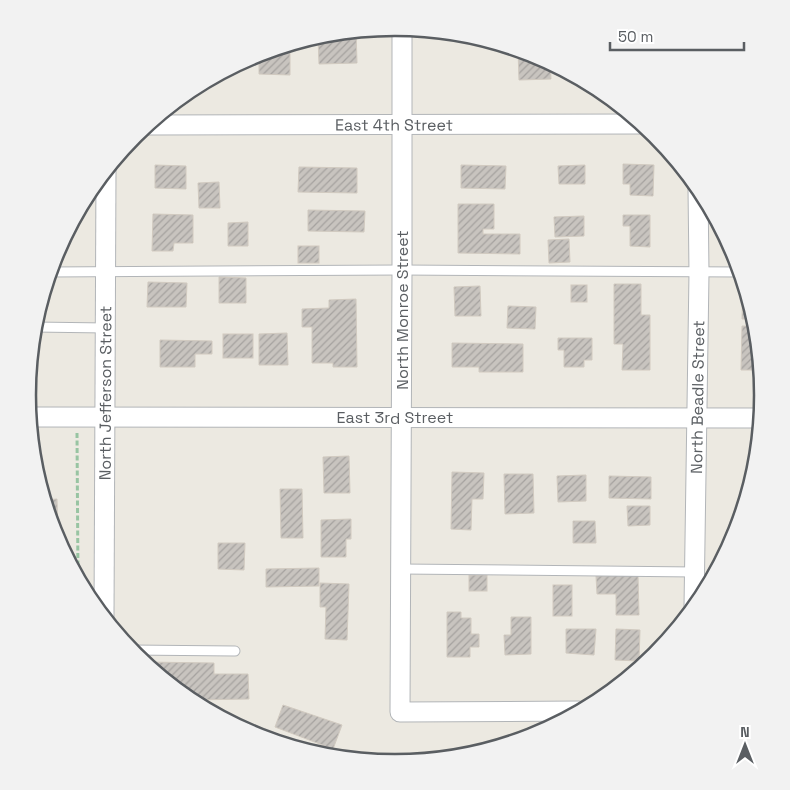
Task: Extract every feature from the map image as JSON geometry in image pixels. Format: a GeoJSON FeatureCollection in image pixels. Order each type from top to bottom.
{"type":"FeatureCollection","features":[{"type":"Feature","properties":{"kind":"street","name":"North Monroe Street"},"geometry":{"type":"LineString","coordinates":[[402,36],[400,712],[565,711]]}},
{"type":"Feature","properties":{"kind":"street","name":"East 4th Street"},"geometry":{"type":"LineString","coordinates":[[158,125],[631,124]]}},
{"type":"Feature","properties":{"kind":"street","name":"North Jefferson Street"},"geometry":{"type":"LineString","coordinates":[[104,604],[106,183]]}},
{"type":"Feature","properties":{"kind":"street","name":"North Beadle Street"},"geometry":{"type":"LineString","coordinates":[[694,592],[698,204]]}},
{"type":"Feature","properties":{"kind":"street","name":"East 3rd Street"},"geometry":{"type":"LineString","coordinates":[[37,418],[753,418]]}},
{"type":"Feature","properties":{"kind":"lane"},"geometry":{"type":"LineString","coordinates":[[58,272],[402,270],[732,272]]}},
{"type":"Feature","properties":{"kind":"lane"},"geometry":{"type":"LineString","coordinates":[[43,327],[106,328]]}},
{"type":"Feature","properties":{"kind":"lane"},"geometry":{"type":"LineString","coordinates":[[400,569],[695,572]]}},
{"type":"Feature","properties":{"kind":"lane"},"geometry":{"type":"LineString","coordinates":[[142,650],[235,651]]}},
{"type":"Feature","properties":{"kind":"path"},"geometry":{"type":"LineString","coordinates":[[76,418],[78,563]]}},
{"type":"Feature","properties":{"kind":"building"},"geometry":{"type":"Polygon","coordinates":[[[356,38],[357,63],[319,64],[318,44],[356,38]]]}},
{"type":"Feature","properties":{"kind":"building"},"geometry":{"type":"Polygon","coordinates":[[[290,52],[290,75],[259,74],[259,64],[290,52]]]}},
{"type":"Feature","properties":{"kind":"building"},"geometry":{"type":"Polygon","coordinates":[[[518,58],[551,72],[551,79],[519,80],[518,58]]]}},
{"type":"Feature","properties":{"kind":"building"},"geometry":{"type":"Polygon","coordinates":[[[623,164],[654,165],[653,196],[630,195],[630,184],[623,184],[623,164]]]}},
{"type":"Feature","properties":{"kind":"building"},"geometry":{"type":"Polygon","coordinates":[[[155,165],[186,166],[186,189],[155,188],[155,165]]]}},
{"type":"Feature","properties":{"kind":"building"},"geometry":{"type":"Polygon","coordinates":[[[461,165],[506,166],[505,189],[461,188],[461,165]]]}},
{"type":"Feature","properties":{"kind":"building"},"geometry":{"type":"Polygon","coordinates":[[[585,165],[585,184],[559,184],[558,166],[585,165]]]}},
{"type":"Feature","properties":{"kind":"building"},"geometry":{"type":"Polygon","coordinates":[[[299,167],[357,168],[357,193],[298,192],[299,167]]]}},
{"type":"Feature","properties":{"kind":"building"},"geometry":{"type":"Polygon","coordinates":[[[219,182],[220,208],[199,208],[198,183],[219,182]]]}},
{"type":"Feature","properties":{"kind":"building"},"geometry":{"type":"Polygon","coordinates":[[[458,204],[494,204],[494,229],[483,229],[483,234],[520,234],[520,254],[458,253],[458,204]]]}},
{"type":"Feature","properties":{"kind":"building"},"geometry":{"type":"Polygon","coordinates":[[[308,210],[365,211],[364,232],[308,231],[308,210]]]}},
{"type":"Feature","properties":{"kind":"building"},"geometry":{"type":"Polygon","coordinates":[[[153,214],[193,215],[193,243],[174,243],[173,251],[152,251],[153,214]]]}},
{"type":"Feature","properties":{"kind":"building"},"geometry":{"type":"Polygon","coordinates":[[[623,215],[650,215],[650,247],[630,246],[630,226],[623,226],[623,215]]]}},
{"type":"Feature","properties":{"kind":"building"},"geometry":{"type":"Polygon","coordinates":[[[584,216],[584,236],[555,237],[554,217],[584,216]]]}},
{"type":"Feature","properties":{"kind":"building"},"geometry":{"type":"Polygon","coordinates":[[[248,222],[248,246],[228,246],[228,223],[248,222]]]}},
{"type":"Feature","properties":{"kind":"building"},"geometry":{"type":"Polygon","coordinates":[[[569,239],[570,262],[549,263],[548,240],[569,239]]]}},
{"type":"Feature","properties":{"kind":"building"},"geometry":{"type":"Polygon","coordinates":[[[298,246],[319,246],[319,263],[298,263],[298,246]]]}},
{"type":"Feature","properties":{"kind":"building"},"geometry":{"type":"Polygon","coordinates":[[[219,277],[246,278],[246,303],[219,303],[219,277]]]}},
{"type":"Feature","properties":{"kind":"building"},"geometry":{"type":"Polygon","coordinates":[[[148,282],[187,283],[186,307],[147,307],[148,282]]]}},
{"type":"Feature","properties":{"kind":"building"},"geometry":{"type":"Polygon","coordinates":[[[614,284],[641,284],[641,315],[650,315],[650,370],[622,370],[623,344],[614,344],[614,284]]]}},
{"type":"Feature","properties":{"kind":"building"},"geometry":{"type":"Polygon","coordinates":[[[571,285],[587,285],[587,302],[571,302],[571,285]]]}},
{"type":"Feature","properties":{"kind":"building"},"geometry":{"type":"Polygon","coordinates":[[[480,286],[481,316],[455,316],[454,287],[480,286]]]}},
{"type":"Feature","properties":{"kind":"building"},"geometry":{"type":"Polygon","coordinates":[[[356,299],[357,367],[333,367],[333,363],[312,363],[312,327],[302,327],[302,309],[329,308],[329,300],[356,299]]]}},
{"type":"Feature","properties":{"kind":"building"},"geometry":{"type":"Polygon","coordinates":[[[742,304],[746,319],[742,319],[742,304]]]}},
{"type":"Feature","properties":{"kind":"building"},"geometry":{"type":"Polygon","coordinates":[[[508,306],[536,307],[535,329],[507,328],[508,306]]]}},
{"type":"Feature","properties":{"kind":"building"},"geometry":{"type":"Polygon","coordinates":[[[742,326],[747,326],[753,370],[741,370],[742,326]]]}},
{"type":"Feature","properties":{"kind":"building"},"geometry":{"type":"Polygon","coordinates":[[[287,333],[288,365],[259,365],[259,334],[287,333]]]}},
{"type":"Feature","properties":{"kind":"building"},"geometry":{"type":"Polygon","coordinates":[[[223,334],[253,334],[253,358],[223,358],[223,334]]]}},
{"type":"Feature","properties":{"kind":"building"},"geometry":{"type":"Polygon","coordinates":[[[558,338],[592,338],[592,360],[584,360],[584,367],[564,367],[564,350],[558,350],[558,338]]]}},
{"type":"Feature","properties":{"kind":"building"},"geometry":{"type":"Polygon","coordinates":[[[160,340],[212,341],[212,354],[195,354],[195,367],[160,367],[160,340]]]}},
{"type":"Feature","properties":{"kind":"building"},"geometry":{"type":"Polygon","coordinates":[[[452,343],[523,344],[523,372],[479,372],[479,367],[452,367],[452,343]]]}},
{"type":"Feature","properties":{"kind":"building"},"geometry":{"type":"Polygon","coordinates":[[[349,456],[350,493],[324,493],[323,457],[349,456]]]}},
{"type":"Feature","properties":{"kind":"building"},"geometry":{"type":"Polygon","coordinates":[[[452,472],[484,473],[483,499],[472,499],[471,530],[451,529],[452,472]]]}},
{"type":"Feature","properties":{"kind":"building"},"geometry":{"type":"Polygon","coordinates":[[[504,474],[533,474],[534,513],[505,514],[504,474]]]}},
{"type":"Feature","properties":{"kind":"building"},"geometry":{"type":"Polygon","coordinates":[[[586,475],[586,501],[558,502],[557,476],[586,475]]]}},
{"type":"Feature","properties":{"kind":"building"},"geometry":{"type":"Polygon","coordinates":[[[609,476],[651,477],[651,499],[609,498],[609,476]]]}},
{"type":"Feature","properties":{"kind":"building"},"geometry":{"type":"Polygon","coordinates":[[[280,489],[302,489],[303,538],[281,538],[280,489]]]}},
{"type":"Feature","properties":{"kind":"building"},"geometry":{"type":"Polygon","coordinates":[[[52,499],[57,499],[57,516],[55,510],[52,499]]]}},
{"type":"Feature","properties":{"kind":"building"},"geometry":{"type":"Polygon","coordinates":[[[627,506],[650,506],[650,525],[628,526],[627,506]]]}},
{"type":"Feature","properties":{"kind":"building"},"geometry":{"type":"Polygon","coordinates":[[[351,519],[351,539],[346,539],[346,557],[321,557],[321,520],[351,519]]]}},
{"type":"Feature","properties":{"kind":"building"},"geometry":{"type":"Polygon","coordinates":[[[573,521],[595,521],[596,543],[573,543],[573,521]]]}},
{"type":"Feature","properties":{"kind":"building"},"geometry":{"type":"Polygon","coordinates":[[[218,543],[245,543],[244,570],[218,569],[218,543]]]}},
{"type":"Feature","properties":{"kind":"building"},"geometry":{"type":"Polygon","coordinates":[[[319,568],[319,586],[266,587],[266,569],[319,568]]]}},
{"type":"Feature","properties":{"kind":"building"},"geometry":{"type":"Polygon","coordinates":[[[469,575],[487,575],[487,591],[469,591],[469,575]]]}},
{"type":"Feature","properties":{"kind":"building"},"geometry":{"type":"Polygon","coordinates":[[[638,575],[639,615],[616,615],[616,594],[597,594],[596,576],[638,575]]]}},
{"type":"Feature","properties":{"kind":"building"},"geometry":{"type":"Polygon","coordinates":[[[320,583],[349,584],[347,640],[325,639],[326,607],[320,607],[320,583]]]}},
{"type":"Feature","properties":{"kind":"building"},"geometry":{"type":"Polygon","coordinates":[[[553,585],[572,585],[572,616],[553,616],[553,585]]]}},
{"type":"Feature","properties":{"kind":"building"},"geometry":{"type":"Polygon","coordinates":[[[447,612],[461,612],[461,618],[471,618],[471,634],[479,634],[479,647],[470,647],[470,657],[447,657],[447,612]]]}},
{"type":"Feature","properties":{"kind":"building"},"geometry":{"type":"Polygon","coordinates":[[[511,617],[531,617],[531,654],[505,655],[504,635],[511,635],[511,617]]]}},
{"type":"Feature","properties":{"kind":"building"},"geometry":{"type":"Polygon","coordinates":[[[566,629],[596,629],[594,655],[566,653],[566,629]]]}},
{"type":"Feature","properties":{"kind":"building"},"geometry":{"type":"Polygon","coordinates":[[[616,629],[640,630],[639,658],[636,661],[615,660],[616,629]]]}},
{"type":"Feature","properties":{"kind":"building"},"geometry":{"type":"Polygon","coordinates":[[[155,662],[214,663],[214,674],[248,674],[249,699],[206,700],[155,662]]]}},
{"type":"Feature","properties":{"kind":"building"},"geometry":{"type":"Polygon","coordinates":[[[283,705],[342,725],[333,748],[275,727],[283,705]]]}}]}
